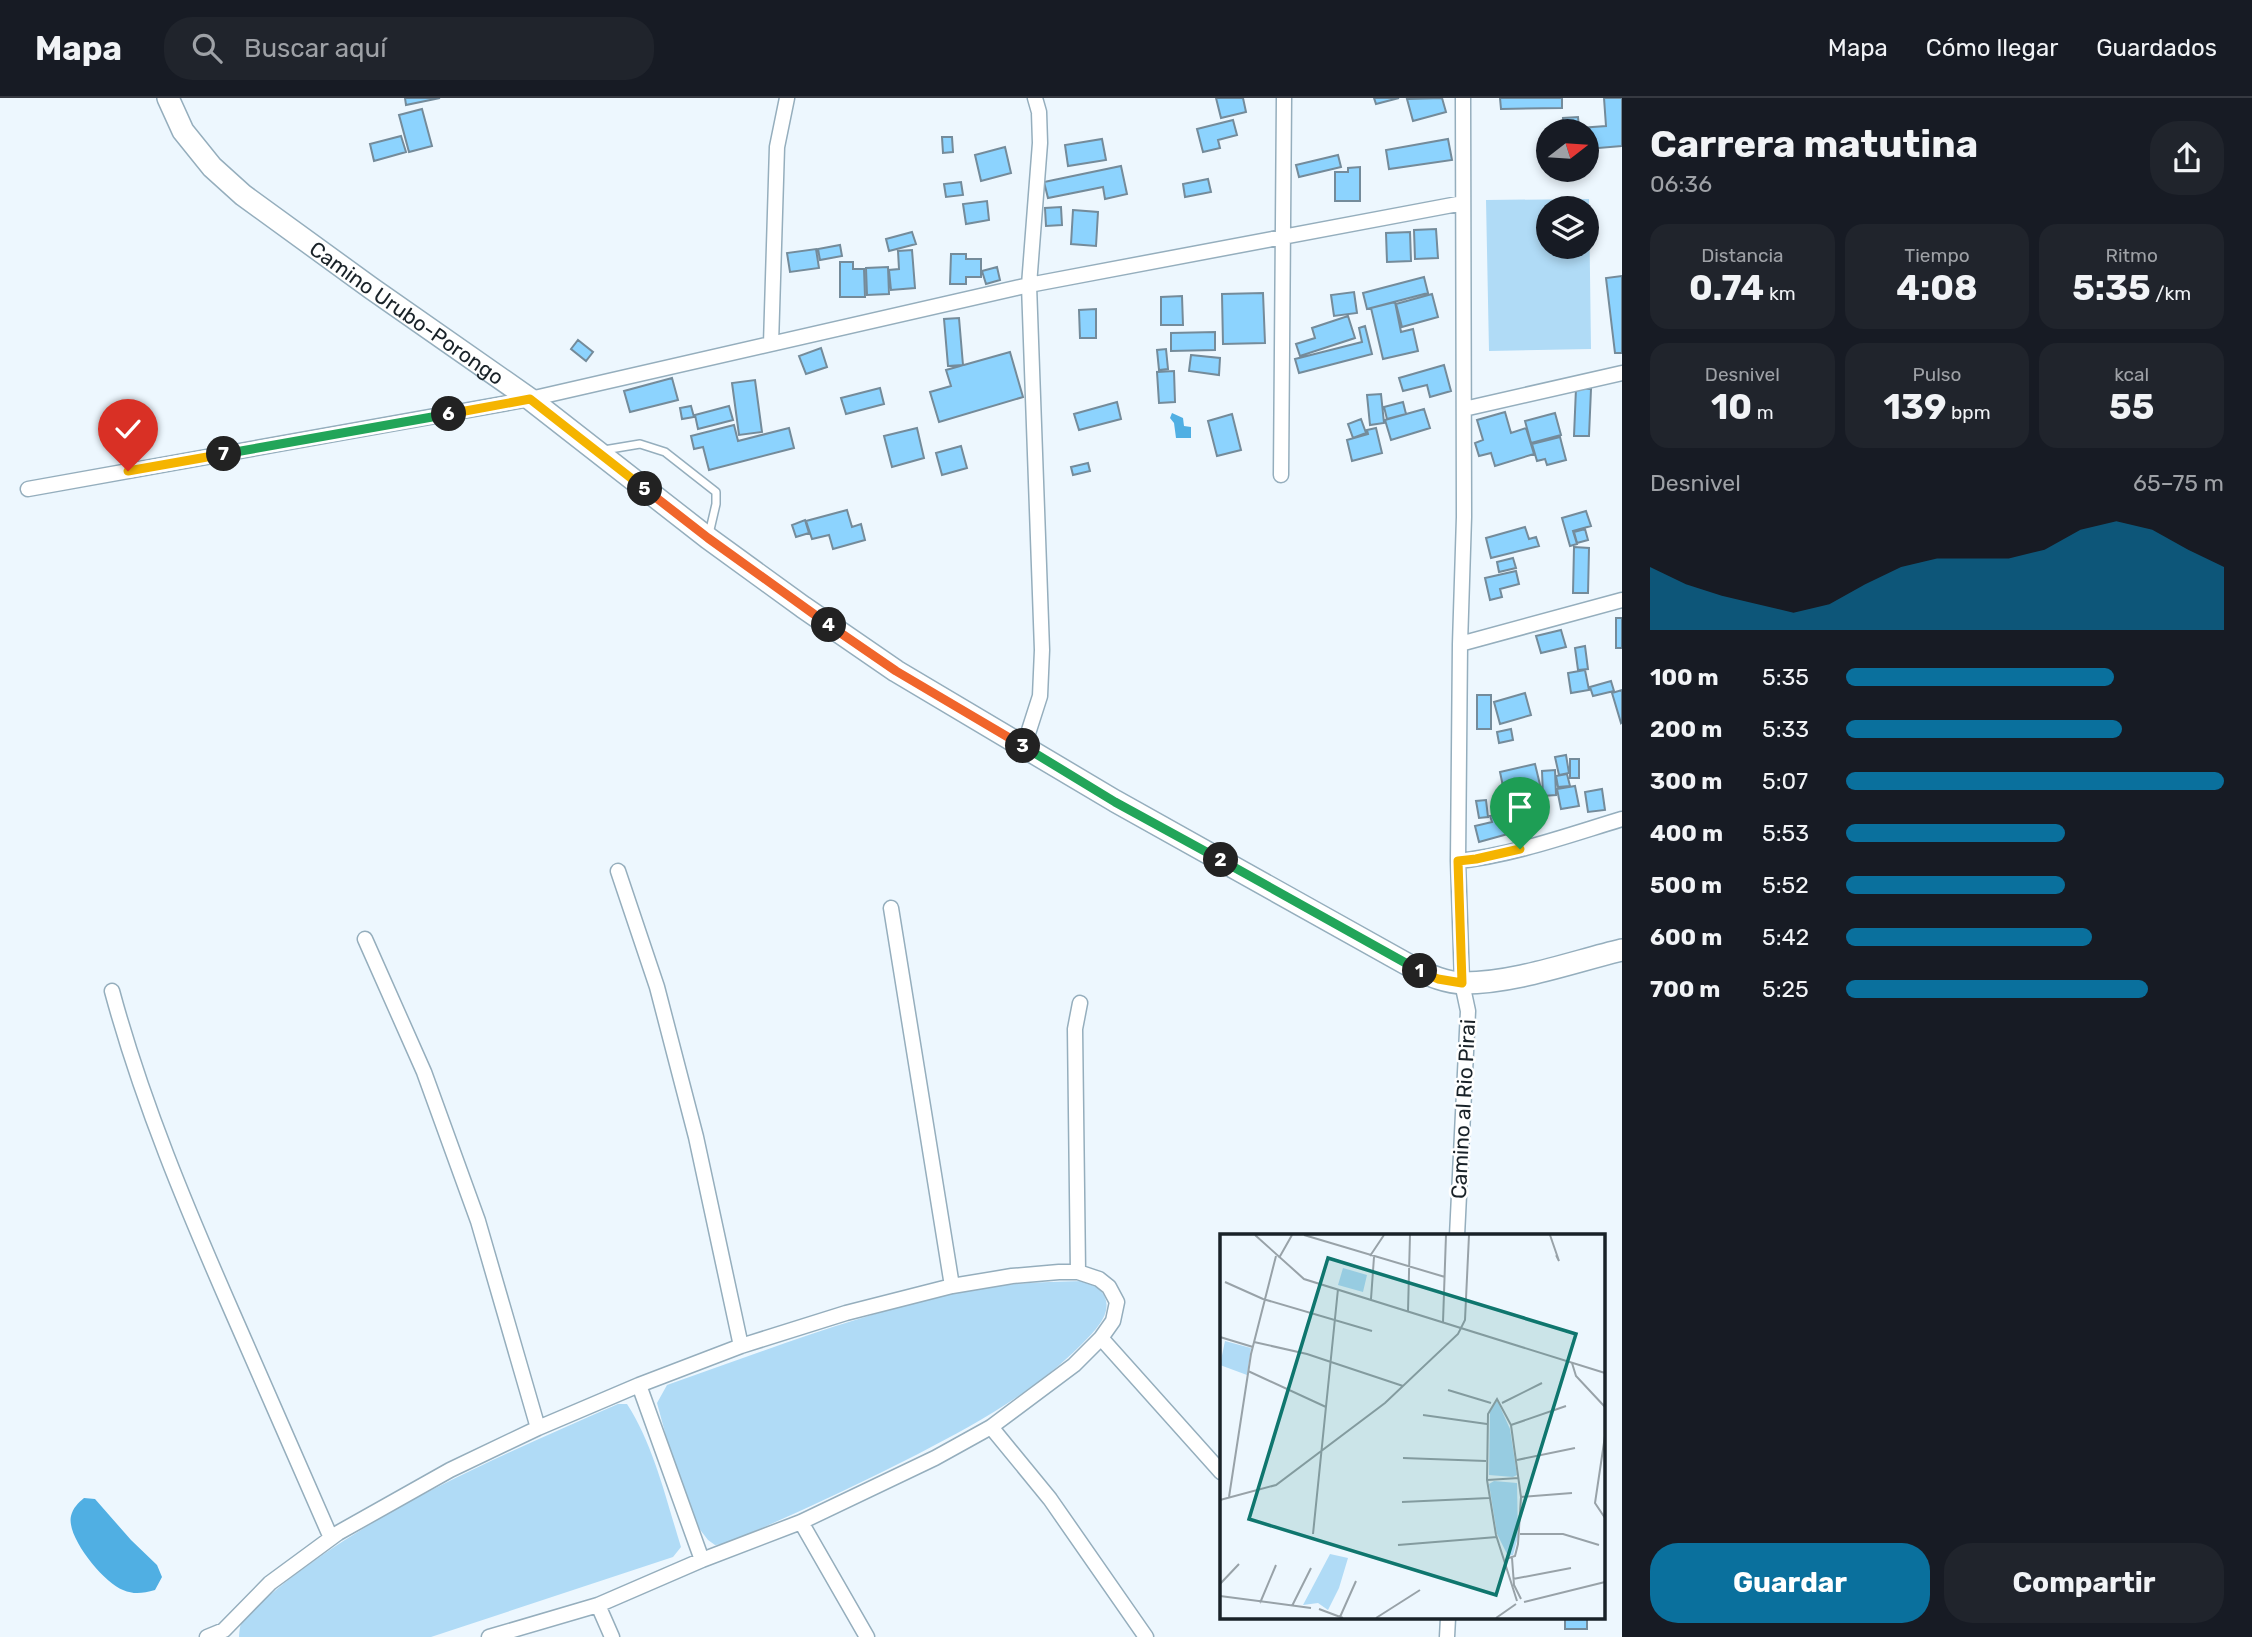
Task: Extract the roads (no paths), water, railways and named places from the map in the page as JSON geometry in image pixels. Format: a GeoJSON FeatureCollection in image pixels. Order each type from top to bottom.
{"type":"FeatureCollection","features":[{"type":"Feature","properties":{"kind":"main road","name":"Camino Urubo-Porongo"},"geometry":{"type":"LineString","coordinates":[[168,98],[183,131],[212,167],[243,195],[530,399],[708,538],[896,671],[1115,802],[1438,979],[1462,983],[1504,980],[1622,950]]}},
{"type":"Feature","properties":{"kind":"street"},"geometry":{"type":"LineString","coordinates":[[771,344],[777,147],[787,98]]}},
{"type":"Feature","properties":{"kind":"street"},"geometry":{"type":"LineString","coordinates":[[1024,747],[1040,696],[1042,650],[1029,285],[1041,144],[1039,112],[1035,98]]}},
{"type":"Feature","properties":{"kind":"street"},"geometry":{"type":"LineString","coordinates":[[1280,474],[1284,98]]}},
{"type":"Feature","properties":{"kind":"street","name":"Camino al Rio Pirai"},"geometry":{"type":"LineString","coordinates":[[1457,1234],[1468,1011],[1462,983],[1458,861],[1464,517],[1463,98]]}},
{"type":"Feature","properties":{"kind":"street"},"geometry":{"type":"LineString","coordinates":[[28,489],[530,399],[1029,285],[1464,203]]}},
{"type":"Feature","properties":{"kind":"street"},"geometry":{"type":"LineString","coordinates":[[1464,409],[1622,373]]}},
{"type":"Feature","properties":{"kind":"street"},"geometry":{"type":"LineString","coordinates":[[1460,644],[1622,600]]}},
{"type":"Feature","properties":{"kind":"street"},"geometry":{"type":"LineString","coordinates":[[1458,861],[1520,849],[1622,819]]}},
{"type":"Feature","properties":{"kind":"street"},"geometry":{"type":"LineString","coordinates":[[618,871],[657,988],[686,1099],[741,1346]]}},
{"type":"Feature","properties":{"kind":"street"},"geometry":{"type":"LineString","coordinates":[[891,908],[952,1286]]}},
{"type":"Feature","properties":{"kind":"street"},"geometry":{"type":"LineString","coordinates":[[365,939],[424,1072],[478,1221],[538,1428]]}},
{"type":"Feature","properties":{"kind":"street"},"geometry":{"type":"LineString","coordinates":[[112,991],[123,1032],[196,1230],[331,1538]]}},
{"type":"Feature","properties":{"kind":"street"},"geometry":{"type":"LineString","coordinates":[[1079,1272],[1075,1029],[1080,1003]]}},
{"type":"Feature","properties":{"kind":"street"},"geometry":{"type":"LineString","coordinates":[[207,1637],[225,1634],[270,1583],[331,1538],[450,1470],[538,1428],[639,1385],[741,1346],[846,1313],[952,1286],[1012,1276],[1079,1272],[1099,1279],[1109,1287],[1116,1302],[1113,1321],[1101,1338],[1074,1365],[991,1427],[935,1458],[801,1522],[702,1560],[598,1605],[489,1637]]}},
{"type":"Feature","properties":{"kind":"street"},"geometry":{"type":"LineString","coordinates":[[1101,1338],[1220,1471]]}},
{"type":"Feature","properties":{"kind":"street"},"geometry":{"type":"LineString","coordinates":[[639,1385],[702,1560]]}},
{"type":"Feature","properties":{"kind":"street"},"geometry":{"type":"LineString","coordinates":[[991,1427],[1050,1499],[1146,1637]]}},
{"type":"Feature","properties":{"kind":"street"},"geometry":{"type":"LineString","coordinates":[[801,1522],[867,1637]]}},
{"type":"Feature","properties":{"kind":"street"},"geometry":{"type":"LineString","coordinates":[[598,1605],[612,1637]]}},
{"type":"Feature","properties":{"kind":"lane"},"geometry":{"type":"LineString","coordinates":[[596,451],[640,444],[665,452],[716,492],[708,538]]}},
{"type":"Feature","properties":{"kind":"water"},"geometry":{"type":"Polygon","coordinates":[[[1172,413],[1183,418],[1184,426],[1191,427],[1191,438],[1176,438],[1174,423],[1170,418],[1172,413]]]}},
{"type":"Feature","properties":{"kind":"water"},"geometry":{"type":"Polygon","coordinates":[[[84,1498],[95,1499],[157,1565],[162,1577],[155,1590],[131,1593],[123,1590],[106,1578],[88,1558],[71,1525],[73,1511],[84,1498]]]}}]}
